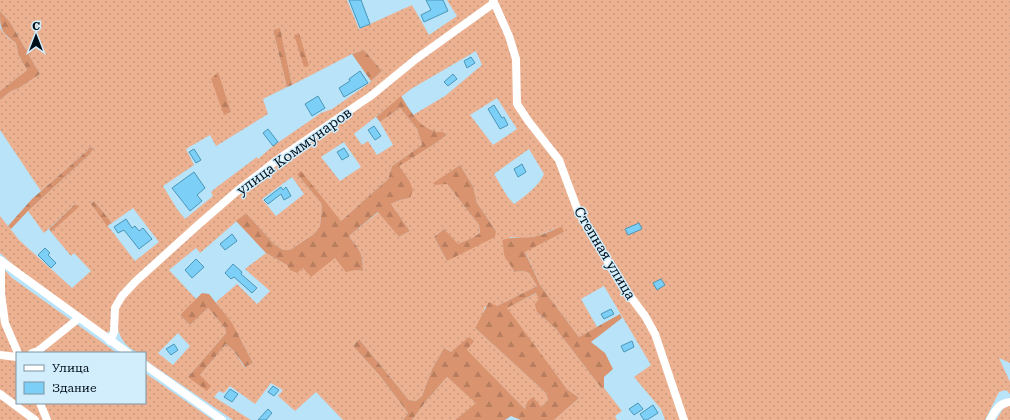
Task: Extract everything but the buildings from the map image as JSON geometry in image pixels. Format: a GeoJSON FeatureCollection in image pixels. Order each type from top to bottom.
{"type":"FeatureCollection","features":[{"type":"Feature","properties":{"kind":"street","name":"улица Коммунаров"},"geometry":{"type":"LineString","coordinates":[[110,340],[114,332],[116,308],[122,296],[136,281],[192,230],[236,192],[277,160],[372,96],[416,58],[494,1]]}},
{"type":"Feature","properties":{"kind":"street","name":"Степная улица"},"geometry":{"type":"LineString","coordinates":[[494,1],[509,36],[516,58],[517,104],[559,160],[578,211],[621,284],[645,316],[655,334],[684,420]]}},
{"type":"Feature","properties":{"kind":"street"},"geometry":{"type":"LineString","coordinates":[[1,260],[127,352]]}},
{"type":"Feature","properties":{"kind":"street"},"geometry":{"type":"LineString","coordinates":[[1,260],[1,293],[5,323],[18,352]]}},
{"type":"Feature","properties":{"kind":"street"},"geometry":{"type":"LineString","coordinates":[[35,352],[79,318]]}},
{"type":"Feature","properties":{"kind":"street"},"geometry":{"type":"LineString","coordinates":[[0,355],[16,357]]}},
{"type":"Feature","properties":{"kind":"street"},"geometry":{"type":"LineString","coordinates":[[146,366],[222,420]]}},
{"type":"Feature","properties":{"kind":"street"},"geometry":{"type":"LineString","coordinates":[[0,394],[36,420]]}},
{"type":"Feature","properties":{"kind":"street"},"geometry":{"type":"LineString","coordinates":[[990,420],[997,408],[1008,402]]}},
{"type":"Feature","properties":{"kind":"street"},"geometry":{"type":"LineString","coordinates":[[40,404],[47,420]]}},
{"type":"Feature","properties":{"kind":"shaded area"},"geometry":{"type":"Polygon","coordinates":[[[0,0],[347,0],[359,29],[412,5],[429,35],[457,16],[447,0],[1010,0],[1010,363],[999,358],[1010,382],[1010,394],[1006,390],[999,392],[985,420],[687,420],[656,328],[621,278],[583,216],[558,165],[580,219],[646,321],[655,341],[683,420],[665,420],[661,409],[634,377],[651,365],[604,286],[581,299],[597,327],[579,337],[540,285],[525,251],[564,232],[554,229],[538,236],[524,238],[510,237],[506,243],[504,252],[514,272],[523,271],[529,273],[537,286],[497,306],[485,307],[481,319],[475,328],[546,393],[548,400],[541,407],[527,402],[525,409],[461,345],[451,352],[444,348],[432,369],[422,396],[416,401],[409,400],[359,339],[353,346],[380,376],[408,413],[403,420],[343,420],[316,392],[295,411],[278,396],[283,390],[271,383],[255,404],[230,386],[224,393],[219,391],[214,397],[251,420],[233,420],[151,364],[146,360],[146,352],[138,352],[131,349],[121,338],[118,331],[118,308],[124,296],[199,227],[279,161],[353,106],[278,156],[122,291],[110,331],[106,333],[20,271],[0,253],[0,216],[19,240],[72,288],[91,271],[74,253],[71,256],[51,232],[78,207],[75,204],[44,233],[28,211],[90,154],[94,148],[89,147],[88,150],[41,191],[0,130],[0,100],[11,91],[19,88],[40,74],[10,22],[0,11],[0,0]],[[280,29],[273,30],[287,87],[263,99],[268,114],[216,146],[210,135],[186,149],[194,165],[163,186],[185,219],[213,196],[211,192],[217,187],[257,157],[258,159],[273,146],[321,113],[332,109],[368,84],[382,71],[364,50],[352,54],[292,85],[280,29]],[[476,51],[411,89],[354,134],[362,145],[368,141],[377,155],[393,145],[380,122],[400,108],[417,129],[422,145],[392,166],[388,179],[341,221],[297,174],[321,203],[322,208],[320,226],[314,234],[290,250],[283,250],[274,244],[246,213],[200,253],[196,248],[169,270],[197,300],[180,315],[190,325],[208,308],[225,328],[226,333],[188,377],[200,375],[226,344],[234,351],[244,367],[253,363],[242,342],[216,302],[237,284],[257,304],[270,291],[245,269],[266,253],[287,265],[303,268],[335,258],[356,270],[363,271],[362,260],[358,248],[349,236],[379,212],[399,237],[410,231],[391,204],[410,198],[409,180],[398,166],[447,135],[443,132],[426,128],[413,115],[445,96],[482,65],[476,51]],[[217,72],[224,114],[231,112],[217,72]],[[497,98],[470,115],[493,145],[517,129],[497,98]],[[344,142],[321,157],[340,181],[361,167],[344,142]],[[529,149],[494,174],[507,196],[514,204],[535,187],[544,174],[529,149]],[[460,165],[434,183],[447,184],[479,225],[480,233],[457,245],[444,229],[434,237],[447,261],[496,231],[477,203],[473,186],[460,165]],[[292,177],[262,199],[276,216],[304,194],[292,177]],[[94,201],[91,204],[135,261],[159,242],[133,208],[112,223],[94,201]],[[178,333],[158,353],[173,365],[190,346],[178,333]]]}},
{"type":"Feature","properties":{"kind":"shaded area"},"geometry":{"type":"Polygon","coordinates":[[[0,28],[7,37],[16,43],[18,54],[27,70],[0,91],[0,28]]]}},
{"type":"Feature","properties":{"kind":"shaded area"},"geometry":{"type":"Polygon","coordinates":[[[0,265],[12,278],[116,352],[16,352],[16,404],[146,404],[146,374],[213,420],[0,420],[0,265]]]}},
{"type":"Feature","properties":{"kind":"shaded area"},"geometry":{"type":"Polygon","coordinates":[[[537,293],[539,299],[537,312],[556,329],[602,389],[604,388],[622,411],[615,416],[617,420],[554,420],[579,398],[567,389],[506,308],[537,293]]]}},
{"type":"Feature","properties":{"kind":"shaded area"},"geometry":{"type":"Polygon","coordinates":[[[447,377],[477,403],[455,420],[412,420],[427,400],[447,377]]]}},
{"type":"Feature","properties":{"kind":"shaded area"},"geometry":{"type":"Polygon","coordinates":[[[1010,405],[1010,420],[996,420],[1003,409],[1010,405]]]}},
{"type":"Feature","properties":{"kind":"green space"},"geometry":{"type":"Polygon","coordinates":[[[0,11],[10,22],[40,74],[19,88],[11,91],[0,100],[0,91],[27,70],[18,54],[16,43],[2,30],[0,11]]]}},
{"type":"Feature","properties":{"kind":"green space"},"geometry":{"type":"Polygon","coordinates":[[[280,28],[292,85],[287,87],[273,30],[280,28]]]}},
{"type":"Feature","properties":{"kind":"green space"},"geometry":{"type":"Polygon","coordinates":[[[299,33],[309,66],[304,67],[294,35],[299,33]]]}},
{"type":"Feature","properties":{"kind":"green space"},"geometry":{"type":"Polygon","coordinates":[[[364,50],[382,71],[371,81],[352,54],[364,50]]]}},
{"type":"Feature","properties":{"kind":"green space"},"geometry":{"type":"Polygon","coordinates":[[[218,72],[231,112],[224,115],[211,79],[218,72]]]}},
{"type":"Feature","properties":{"kind":"green space"},"geometry":{"type":"Polygon","coordinates":[[[401,96],[413,115],[423,125],[429,129],[443,132],[447,135],[399,166],[409,180],[413,190],[410,198],[391,204],[410,231],[399,237],[378,212],[349,236],[358,248],[361,255],[363,271],[356,270],[346,272],[335,258],[311,277],[303,268],[297,273],[290,270],[287,265],[266,253],[236,221],[246,213],[274,244],[283,250],[290,250],[314,234],[320,226],[322,208],[321,203],[297,174],[301,171],[341,221],[388,179],[392,166],[422,145],[417,129],[400,108],[380,122],[376,117],[401,96]]]}},
{"type":"Feature","properties":{"kind":"green space"},"geometry":{"type":"Polygon","coordinates":[[[89,147],[94,148],[90,154],[28,211],[11,229],[8,226],[32,199],[88,150],[89,147]]]}},
{"type":"Feature","properties":{"kind":"green space"},"geometry":{"type":"Polygon","coordinates":[[[460,165],[473,186],[477,203],[496,231],[495,237],[447,261],[434,237],[444,229],[458,244],[480,233],[479,225],[447,184],[435,185],[433,183],[460,165]]]}},
{"type":"Feature","properties":{"kind":"green space"},"geometry":{"type":"Polygon","coordinates":[[[94,201],[112,223],[107,226],[91,204],[94,201]]]}},
{"type":"Feature","properties":{"kind":"green space"},"geometry":{"type":"Polygon","coordinates":[[[75,204],[79,207],[51,232],[49,229],[75,204]]]}},
{"type":"Feature","properties":{"kind":"green space"},"geometry":{"type":"Polygon","coordinates":[[[562,227],[564,232],[525,252],[540,285],[579,337],[620,314],[622,318],[591,342],[605,353],[613,369],[604,377],[604,388],[602,389],[556,329],[537,312],[535,304],[539,299],[536,293],[507,308],[567,389],[579,398],[554,420],[521,420],[511,416],[505,420],[455,420],[476,403],[447,377],[412,420],[403,420],[408,413],[380,376],[353,346],[359,339],[409,400],[416,401],[422,396],[432,369],[444,348],[451,352],[469,337],[474,341],[467,350],[525,409],[527,402],[533,397],[541,407],[548,400],[546,393],[475,328],[489,302],[497,306],[537,286],[529,273],[523,271],[514,272],[504,255],[502,240],[537,236],[562,227]]]}},
{"type":"Feature","properties":{"kind":"green space"},"geometry":{"type":"Polygon","coordinates":[[[202,293],[209,294],[232,323],[253,363],[245,367],[234,351],[226,344],[200,375],[211,386],[207,391],[188,377],[226,333],[225,328],[208,308],[190,325],[180,315],[202,293]]]}}]}
